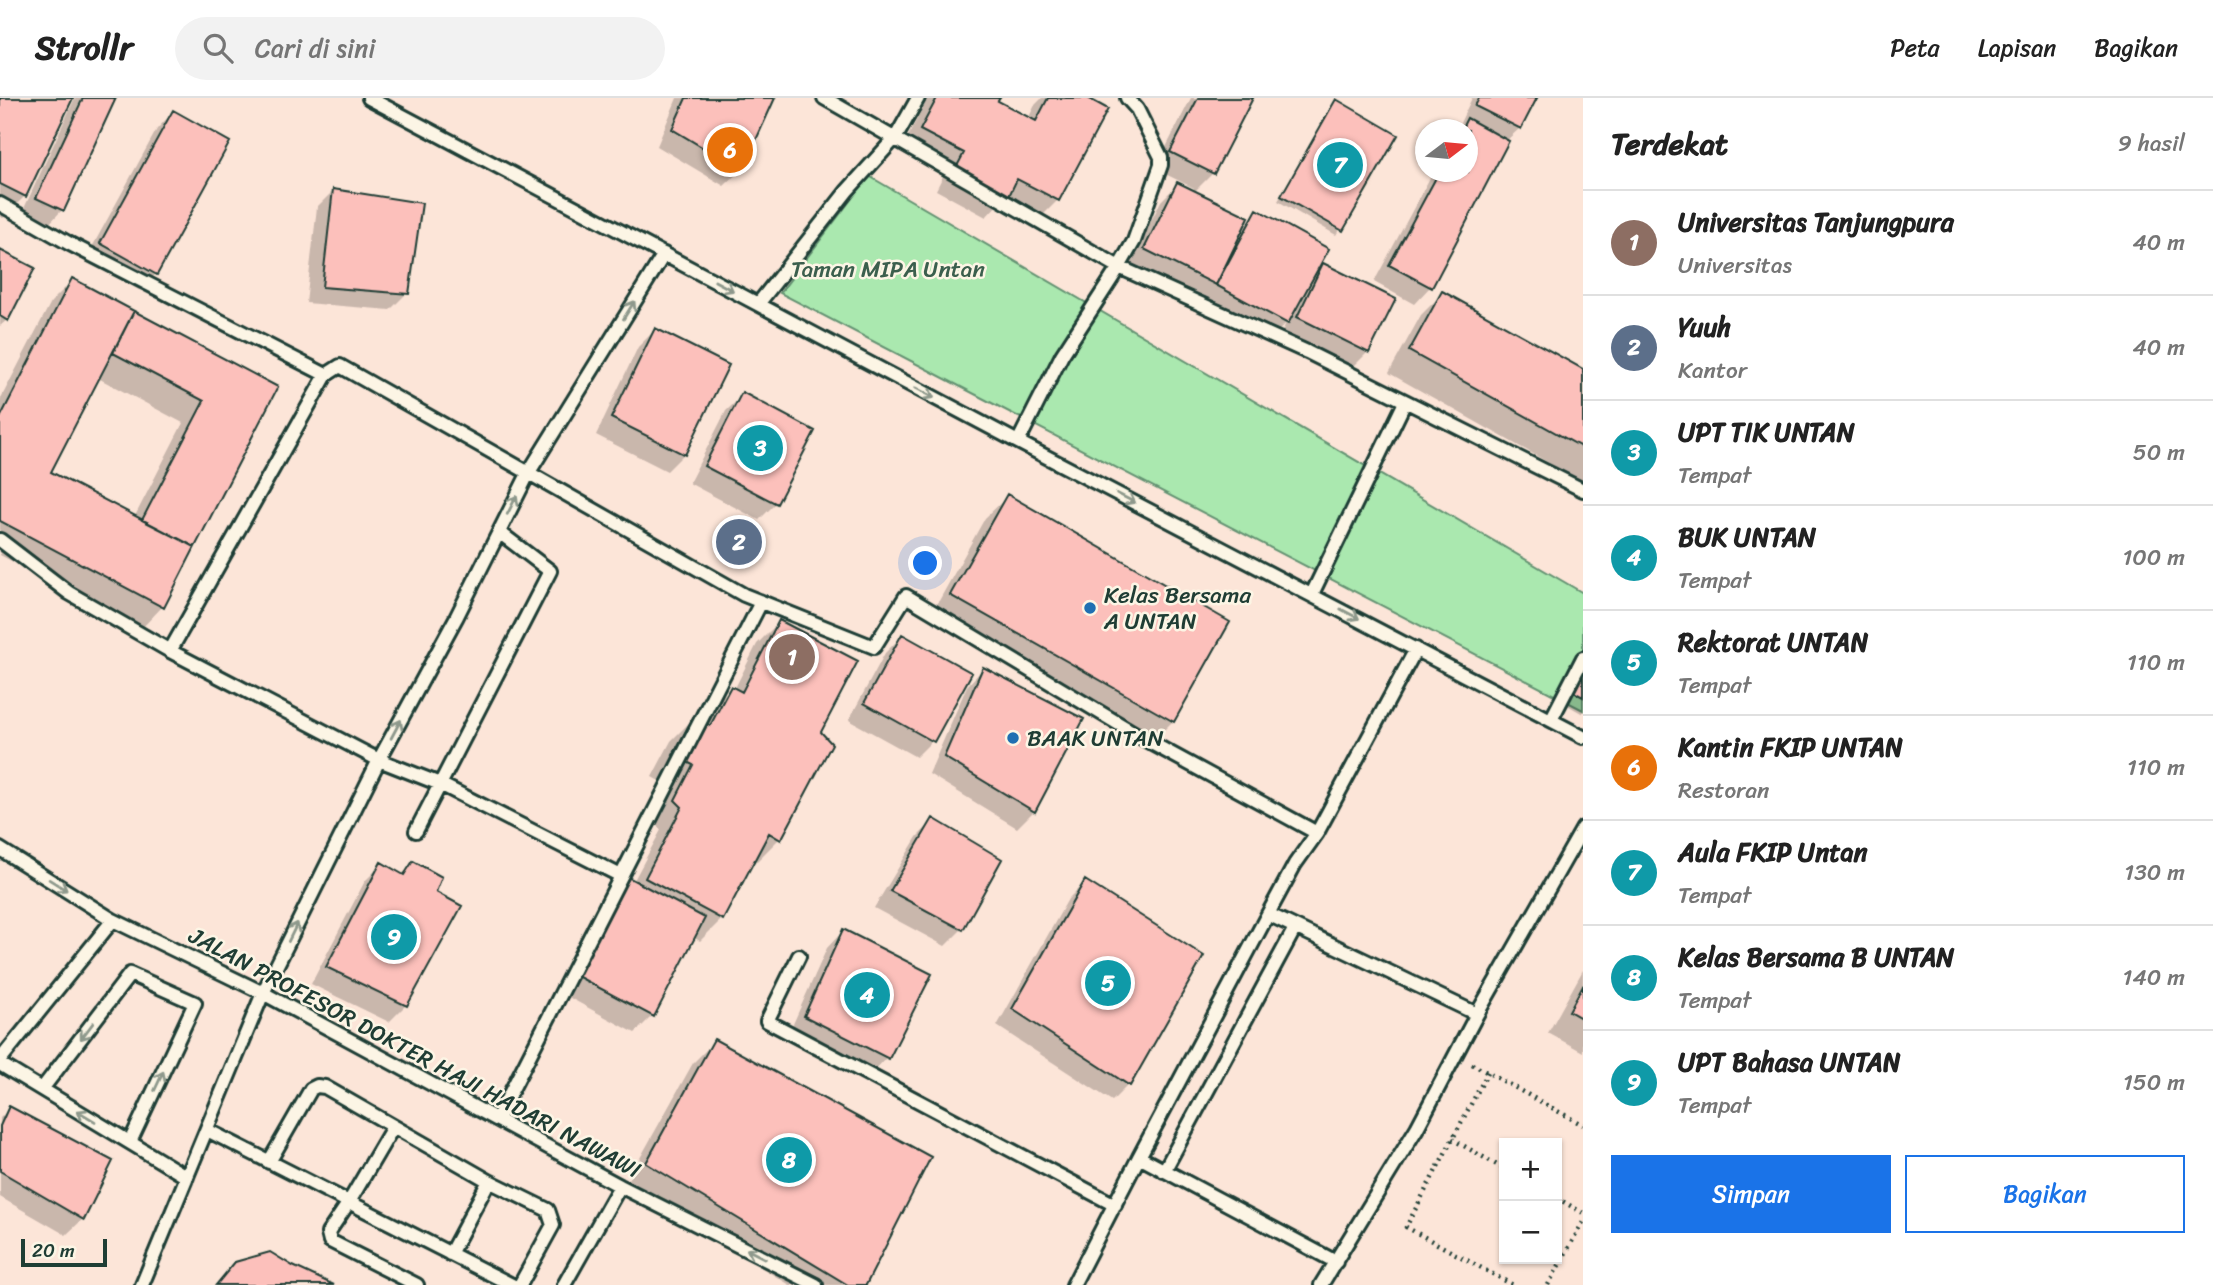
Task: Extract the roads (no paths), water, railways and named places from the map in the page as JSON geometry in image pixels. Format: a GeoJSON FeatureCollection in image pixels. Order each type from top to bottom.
{"type":"FeatureCollection","features":[{"type":"Feature","properties":{"kind":"lane"},"geometry":{"type":"LineString","coordinates":[[369,98],[1018,442],[1583,737]]}},
{"type":"Feature","properties":{"kind":"lane"},"geometry":{"type":"LineString","coordinates":[[824,98],[1119,267],[1307,352],[1583,490]]}},
{"type":"Feature","properties":{"kind":"lane"},"geometry":{"type":"LineString","coordinates":[[758,304],[847,191],[896,138],[918,98]]}},
{"type":"Feature","properties":{"kind":"lane"},"geometry":{"type":"LineString","coordinates":[[1018,442],[1062,355],[1134,241],[1161,165],[1161,157],[1137,109],[1127,98]]}},
{"type":"Feature","properties":{"kind":"lane"},"geometry":{"type":"LineString","coordinates":[[0,204],[71,244],[327,374]]}},
{"type":"Feature","properties":{"kind":"lane"},"geometry":{"type":"LineString","coordinates":[[142,1285],[263,993],[379,760],[456,618],[529,472],[664,254]]}},
{"type":"Feature","properties":{"kind":"lane"},"geometry":{"type":"LineString","coordinates":[[170,651],[327,374],[340,366],[744,595],[761,602],[874,647],[906,596],[1144,739],[1317,833]]}},
{"type":"Feature","properties":{"kind":"lane"},"geometry":{"type":"LineString","coordinates":[[1312,594],[1405,402]]}},
{"type":"Feature","properties":{"kind":"lane"},"geometry":{"type":"LineString","coordinates":[[416,831],[550,571],[499,532]]}},
{"type":"Feature","properties":{"kind":"lane"},"geometry":{"type":"LineString","coordinates":[[0,540],[69,593],[170,651],[379,760],[440,783],[621,876]]}},
{"type":"Feature","properties":{"kind":"lane"},"geometry":{"type":"LineString","coordinates":[[497,1119],[761,602]]}},
{"type":"Feature","properties":{"kind":"lane"},"geometry":{"type":"LineString","coordinates":[[1073,1285],[1268,914],[1295,864],[1317,833],[1416,649]]}},
{"type":"Feature","properties":{"kind":"lane"},"geometry":{"type":"LineString","coordinates":[[1551,720],[1583,658]]}},
{"type":"Feature","properties":{"kind":"lane"},"geometry":{"type":"LineString","coordinates":[[1321,1285],[1417,1128],[1477,1014],[1583,828]]}},
{"type":"Feature","properties":{"kind":"lane","name":"JALAN PROFESOR DOKTER HAJI HADARI NAWAWI"},"geometry":{"type":"LineString","coordinates":[[0,849],[113,920],[263,993],[620,1185],[809,1283]]}},
{"type":"Feature","properties":{"kind":"lane"},"geometry":{"type":"LineString","coordinates":[[1268,914],[1477,1014]]}},
{"type":"Feature","properties":{"kind":"lane"},"geometry":{"type":"LineString","coordinates":[[113,920],[0,1062],[187,1177]]}},
{"type":"Feature","properties":{"kind":"lane"},"geometry":{"type":"LineString","coordinates":[[1164,1171],[1296,928]]}},
{"type":"Feature","properties":{"kind":"lane"},"geometry":{"type":"LineString","coordinates":[[799,956],[766,1021],[1115,1205]]}},
{"type":"Feature","properties":{"kind":"lane"},"geometry":{"type":"LineString","coordinates":[[42,1089],[130,974],[195,1003],[130,1142]]}},
{"type":"Feature","properties":{"kind":"lane"},"geometry":{"type":"LineString","coordinates":[[269,1161],[311,1089],[317,1086],[325,1087],[489,1181],[548,1210],[553,1225],[520,1285]]}},
{"type":"Feature","properties":{"kind":"lane"},"geometry":{"type":"LineString","coordinates":[[393,1127],[328,1233],[330,1241],[417,1285]]}},
{"type":"Feature","properties":{"kind":"lane"},"geometry":{"type":"LineString","coordinates":[[206,1130],[512,1285]]}},
{"type":"Feature","properties":{"kind":"lane"},"geometry":{"type":"LineString","coordinates":[[1139,1157],[1336,1262]]}},
{"type":"Feature","properties":{"kind":"lane"},"geometry":{"type":"LineString","coordinates":[[450,1254],[489,1181]]}},
{"type":"Feature","properties":{"kind":"lane"},"geometry":{"type":"LineString","coordinates":[[564,1285],[620,1185]]}},
{"type":"Feature","properties":{"kind":"place","name":"Kantin FKIP UNTAN"},"geometry":{"type":"Point","coordinates":[730,150]}},
{"type":"Feature","properties":{"kind":"place","name":"Aula FKIP Untan"},"geometry":{"type":"Point","coordinates":[1340,165]}},
{"type":"Feature","properties":{"kind":"place","name":"UPT TIK UNTAN"},"geometry":{"type":"Point","coordinates":[760,448]}},
{"type":"Feature","properties":{"kind":"place","name":"Yuuh"},"geometry":{"type":"Point","coordinates":[739,542]}},
{"type":"Feature","properties":{"kind":"place","name":"Kelas Bersama A UNTAN"},"geometry":{"type":"Point","coordinates":[1090,608]}},
{"type":"Feature","properties":{"kind":"place","name":"Universitas Tanjungpura"},"geometry":{"type":"Point","coordinates":[792,657]}},
{"type":"Feature","properties":{"kind":"place","name":"BAAK UNTAN"},"geometry":{"type":"Point","coordinates":[1013,738]}},
{"type":"Feature","properties":{"kind":"place","name":"UPT Bahasa UNTAN"},"geometry":{"type":"Point","coordinates":[394,937]}},
{"type":"Feature","properties":{"kind":"place","name":"Rektorat UNTAN"},"geometry":{"type":"Point","coordinates":[1108,983]}},
{"type":"Feature","properties":{"kind":"place","name":"BUK UNTAN"},"geometry":{"type":"Point","coordinates":[867,995]}},
{"type":"Feature","properties":{"kind":"place","name":"Kelas Bersama B UNTAN"},"geometry":{"type":"Point","coordinates":[789,1160]}},
{"type":"Feature","properties":{"kind":"park label","name":"Taman MIPA Untan"},"geometry":{"type":"Point","coordinates":[888,269]}}]}
